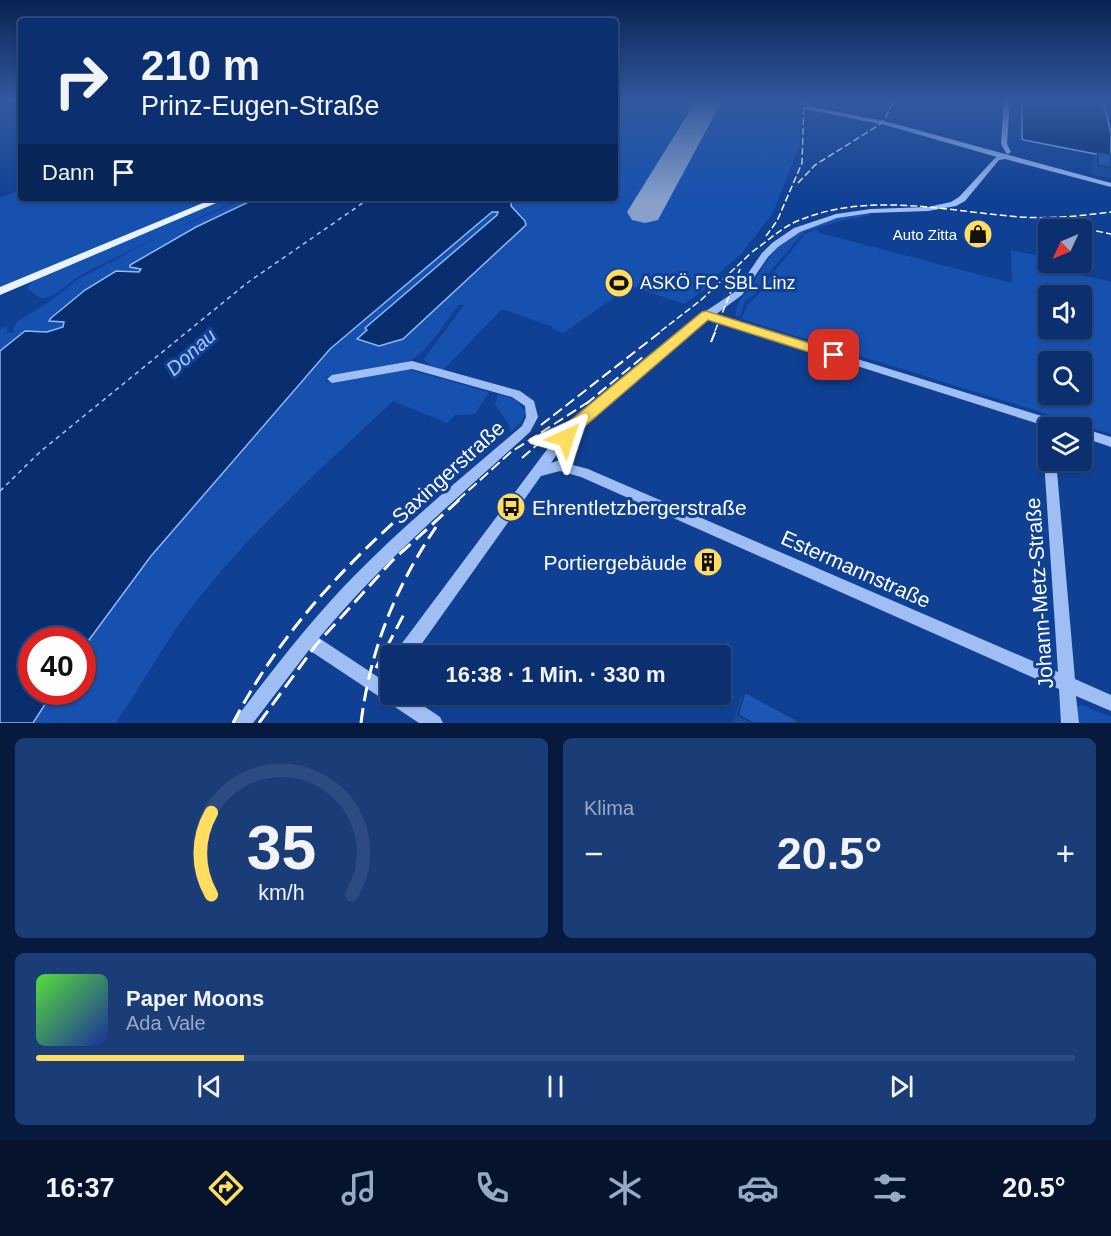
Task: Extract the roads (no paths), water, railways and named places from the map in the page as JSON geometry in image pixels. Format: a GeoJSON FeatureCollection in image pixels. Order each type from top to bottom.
{"type":"FeatureCollection","features":[{"type":"Feature","properties":{"kind":"main road"},"geometry":{"type":"LineString","coordinates":[[0,291],[216,201]]}},
{"type":"Feature","properties":{"kind":"street"},"geometry":{"type":"LineString","coordinates":[[931,135],[1111,185]]}},
{"type":"Feature","properties":{"kind":"street"},"geometry":{"type":"LineString","coordinates":[[746,328],[735,322],[731,315],[739,293],[765,255],[780,241],[797,230],[828,218],[853,213],[928,209],[950,205],[962,199],[1001,153],[1003,135]]}},
{"type":"Feature","properties":{"kind":"street"},"geometry":{"type":"LineString","coordinates":[[411,645],[549,453],[567,434],[706,315],[739,293]]}},
{"type":"Feature","properties":{"kind":"street"},"geometry":{"type":"LineString","coordinates":[[706,315],[1038,419]]}},
{"type":"Feature","properties":{"kind":"street","name":"Saxingerstraße"},"geometry":{"type":"LineString","coordinates":[[243,723],[307,639],[378,561],[526,429],[532,417],[530,404],[516,394],[415,365],[332,380]]}},
{"type":"Feature","properties":{"kind":"street"},"geometry":{"type":"LineString","coordinates":[[535,474],[545,468],[568,462],[567,434]]}},
{"type":"Feature","properties":{"kind":"street"},"geometry":{"type":"LineString","coordinates":[[1092,436],[1111,442]]}},
{"type":"Feature","properties":{"kind":"street"},"geometry":{"type":"LineString","coordinates":[[549,453],[558,448],[569,454]]}},
{"type":"Feature","properties":{"kind":"street"},"geometry":{"type":"LineString","coordinates":[[549,453],[548,461],[558,466]]}},
{"type":"Feature","properties":{"kind":"street","name":"Estermannstraße"},"geometry":{"type":"LineString","coordinates":[[569,454],[584,473]]}},
{"type":"Feature","properties":{"kind":"street","name":"Estermannstraße"},"geometry":{"type":"LineString","coordinates":[[558,466],[584,473],[1111,703]]}},
{"type":"Feature","properties":{"kind":"street","name":"Johann-Metz-Straße"},"geometry":{"type":"LineString","coordinates":[[1051,471],[1070,723]]}},
{"type":"Feature","properties":{"kind":"street"},"geometry":{"type":"LineString","coordinates":[[307,639],[380,687]]}},
{"type":"Feature","properties":{"kind":"street"},"geometry":{"type":"LineString","coordinates":[[407,705],[434,723]]}},
{"type":"Feature","properties":{"kind":"water"},"geometry":{"type":"Polygon","coordinates":[[[1022,135],[1111,135],[1111,157],[1024,140],[1022,135]]]}},
{"type":"Feature","properties":{"kind":"water","name":"Donau"},"geometry":{"type":"Polygon","coordinates":[[[251,201],[512,201],[511,206],[526,225],[403,339],[379,346],[357,339],[367,330],[365,328],[498,212],[492,212],[330,349],[151,556],[96,630],[96,627],[18,627],[18,705],[45,705],[33,723],[0,723],[0,351],[25,331],[47,332],[63,327],[64,322],[49,321],[85,290],[116,271],[139,272],[141,269],[130,267],[196,227],[251,201]]]}},
{"type":"Feature","properties":{"kind":"railway"},"geometry":{"type":"LineString","coordinates":[[766,236],[777,221],[802,163],[803,135]]}},
{"type":"Feature","properties":{"kind":"railway"},"geometry":{"type":"LineString","coordinates":[[798,183],[815,165],[863,135]]}},
{"type":"Feature","properties":{"kind":"railway"},"geometry":{"type":"LineString","coordinates":[[752,252],[793,223],[820,213],[848,207],[905,205],[1032,218],[1111,212]]}},
{"type":"Feature","properties":{"kind":"railway"},"geometry":{"type":"LineString","coordinates":[[1092,230],[1111,234]]}},
{"type":"Feature","properties":{"kind":"railway"},"geometry":{"type":"LineString","coordinates":[[661,331],[701,300],[750,254]]}},
{"type":"Feature","properties":{"kind":"railway"},"geometry":{"type":"LineString","coordinates":[[715,331],[740,269]]}},
{"type":"Feature","properties":{"kind":"railway"},"geometry":{"type":"LineString","coordinates":[[541,425],[663,330]]}},
{"type":"Feature","properties":{"kind":"railway"},"geometry":{"type":"LineString","coordinates":[[711,342],[716,330]]}},
{"type":"Feature","properties":{"kind":"railway"},"geometry":{"type":"LineString","coordinates":[[589,402],[644,356]]}},
{"type":"Feature","properties":{"kind":"railway"},"geometry":{"type":"LineString","coordinates":[[589,402],[593,399]]}},
{"type":"Feature","properties":{"kind":"railway"},"geometry":{"type":"LineString","coordinates":[[457,501],[511,452],[589,402]]}},
{"type":"Feature","properties":{"kind":"railway"},"geometry":{"type":"LineString","coordinates":[[522,458],[549,434]]}},
{"type":"Feature","properties":{"kind":"railway"},"geometry":{"type":"LineString","coordinates":[[418,501],[442,480]]}},
{"type":"Feature","properties":{"kind":"railway"},"geometry":{"type":"LineString","coordinates":[[233,723],[271,659],[315,602],[364,550],[419,500]]}},
{"type":"Feature","properties":{"kind":"railway"},"geometry":{"type":"LineString","coordinates":[[259,723],[316,645],[392,561],[459,500]]}},
{"type":"Feature","properties":{"kind":"railway"},"geometry":{"type":"LineString","coordinates":[[361,723],[371,670],[386,620],[408,573],[436,527]]}},
{"type":"Feature","properties":{"kind":"railway"},"geometry":{"type":"LineString","coordinates":[[376,668],[405,612]]}},
{"type":"Feature","properties":{"kind":"place","name":"Auto Zitta"},"geometry":{"type":"Point","coordinates":[978,234]}},
{"type":"Feature","properties":{"kind":"place","name":"ASKÖ FC SBL Linz"},"geometry":{"type":"Point","coordinates":[619,283]}},
{"type":"Feature","properties":{"kind":"place","name":"Ehrentletzbergerstraße"},"geometry":{"type":"Point","coordinates":[511,507]}},
{"type":"Feature","properties":{"kind":"place","name":"Portiergebäude"},"geometry":{"type":"Point","coordinates":[708,562]}}]}
